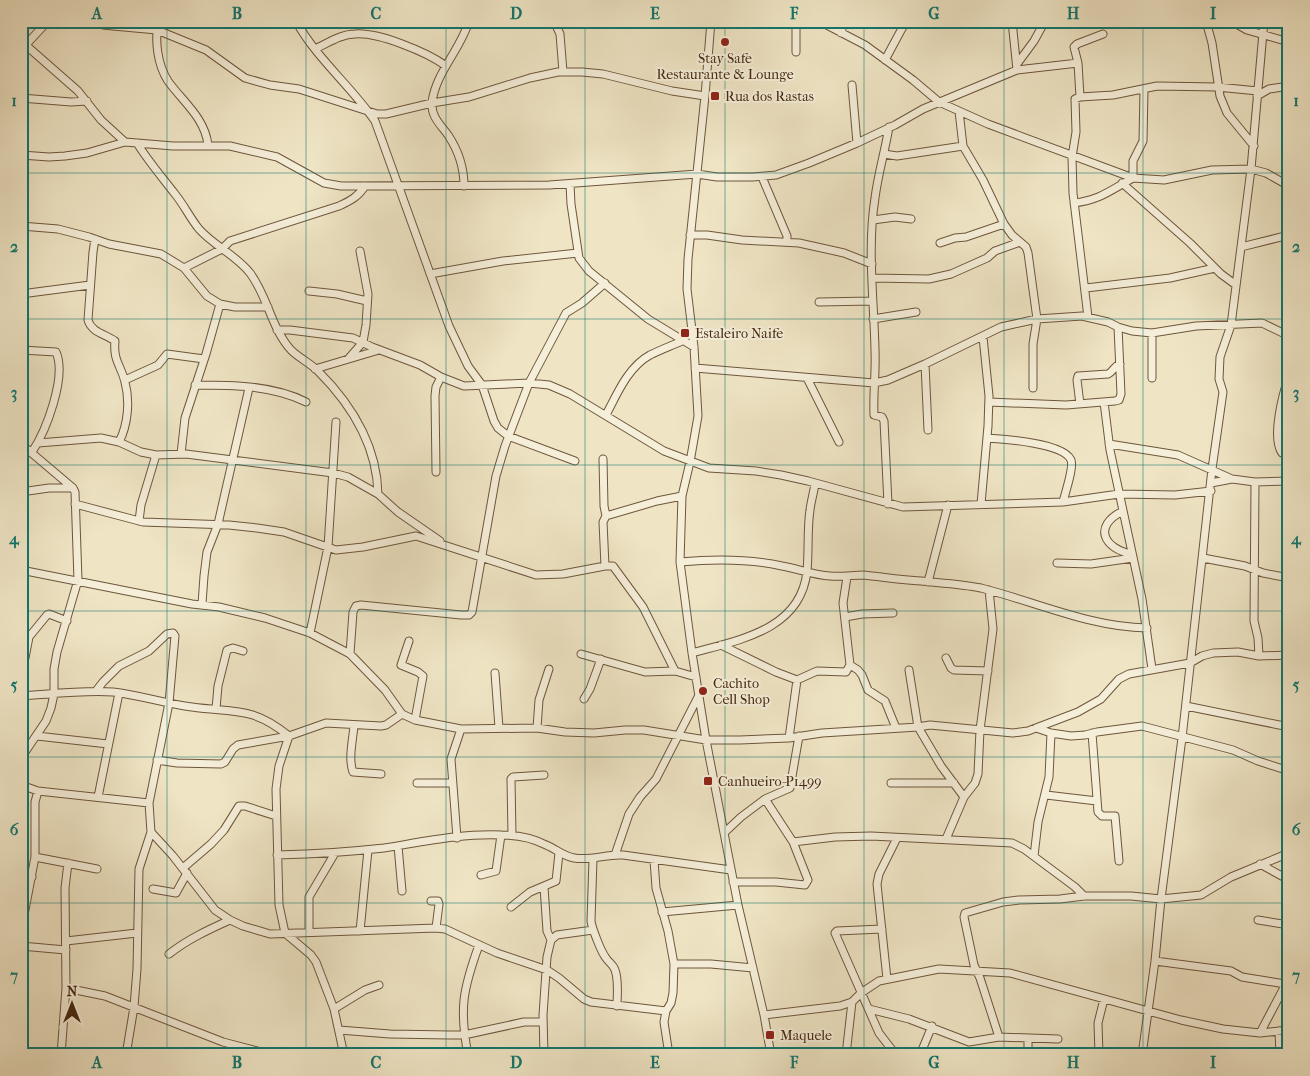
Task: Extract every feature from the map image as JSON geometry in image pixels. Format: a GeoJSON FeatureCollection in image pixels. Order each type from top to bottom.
{"type":"FeatureCollection","features":[{"type":"Feature","properties":{"kind":"street"},"geometry":{"type":"LineString","coordinates":[[48,21],[23,45],[78,91],[102,120],[125,142]]}},
{"type":"Feature","properties":{"kind":"street"},"geometry":{"type":"LineString","coordinates":[[94,21],[113,26],[157,30],[206,50],[245,78],[270,85],[299,89],[368,111],[386,114],[432,103],[469,97],[530,78],[563,72],[603,74],[706,96]]}},
{"type":"Feature","properties":{"kind":"street"},"geometry":{"type":"LineString","coordinates":[[158,21],[159,62],[164,74],[188,102],[200,122],[208,136],[208,145]]}},
{"type":"Feature","properties":{"kind":"street"},"geometry":{"type":"LineString","coordinates":[[296,21],[315,49],[375,121],[449,326],[468,366],[482,385],[498,428],[508,436],[575,461]]}},
{"type":"Feature","properties":{"kind":"street"},"geometry":{"type":"LineString","coordinates":[[464,186],[464,172],[460,160],[447,134],[435,118],[432,103],[446,66],[469,21]]}},
{"type":"Feature","properties":{"kind":"street"},"geometry":{"type":"LineString","coordinates":[[554,21],[560,34],[563,72]]}},
{"type":"Feature","properties":{"kind":"street"},"geometry":{"type":"LineString","coordinates":[[711,21],[706,96],[690,235],[687,288],[694,348],[698,416],[682,496],[680,562],[706,740],[733,882],[764,1015],[771,1054],[760,1055]]}},
{"type":"Feature","properties":{"kind":"street"},"geometry":{"type":"LineString","coordinates":[[796,21],[796,52]]}},
{"type":"Feature","properties":{"kind":"street"},"geometry":{"type":"LineString","coordinates":[[819,21],[865,46],[939,102],[1133,178],[1164,180],[1212,170],[1251,169],[1266,173],[1289,186]]}},
{"type":"Feature","properties":{"kind":"street"},"geometry":{"type":"LineString","coordinates":[[841,33],[844,21]]}},
{"type":"Feature","properties":{"kind":"street"},"geometry":{"type":"LineString","coordinates":[[885,60],[906,21]]}},
{"type":"Feature","properties":{"kind":"street"},"geometry":{"type":"LineString","coordinates":[[1012,21],[1017,67]]}},
{"type":"Feature","properties":{"kind":"street"},"geometry":{"type":"LineString","coordinates":[[1017,67],[1045,21]]}},
{"type":"Feature","properties":{"kind":"street"},"geometry":{"type":"LineString","coordinates":[[1206,21],[1212,43],[1217,87],[1227,113],[1254,146]]}},
{"type":"Feature","properties":{"kind":"street"},"geometry":{"type":"LineString","coordinates":[[1231,21],[1247,30],[1289,42]]}},
{"type":"Feature","properties":{"kind":"street"},"geometry":{"type":"LineString","coordinates":[[1142,1055],[1186,706],[1211,491],[1212,468],[1223,392],[1220,379],[1220,358],[1231,325],[1254,146],[1264,21]]}},
{"type":"Feature","properties":{"kind":"street"},"geometry":{"type":"LineString","coordinates":[[315,49],[348,35],[365,34],[416,50],[446,66]]}},
{"type":"Feature","properties":{"kind":"street"},"geometry":{"type":"LineString","coordinates":[[1080,97],[1078,64],[1074,47],[1077,44],[1103,34]]}},
{"type":"Feature","properties":{"kind":"street"},"geometry":{"type":"LineString","coordinates":[[21,155],[49,158],[65,156],[86,153],[125,142],[173,146],[230,146],[277,158],[331,185],[464,186],[570,184],[697,174],[717,177],[762,177],[776,175],[809,163],[1017,67],[1078,64]]}},
{"type":"Feature","properties":{"kind":"street"},"geometry":{"type":"LineString","coordinates":[[852,85],[857,142]]}},
{"type":"Feature","properties":{"kind":"street"},"geometry":{"type":"LineString","coordinates":[[1088,317],[1086,288],[1074,203],[1072,154],[1076,132],[1075,99],[1080,97],[1113,96],[1157,86],[1258,90],[1289,86]]}},
{"type":"Feature","properties":{"kind":"street"},"geometry":{"type":"LineString","coordinates":[[1133,178],[1133,161],[1143,142],[1144,88]]}},
{"type":"Feature","properties":{"kind":"street"},"geometry":{"type":"LineString","coordinates":[[1258,90],[1270,89]]}},
{"type":"Feature","properties":{"kind":"street"},"geometry":{"type":"LineString","coordinates":[[21,98],[71,102],[87,101]]}},
{"type":"Feature","properties":{"kind":"street"},"geometry":{"type":"LineString","coordinates":[[959,111],[963,146],[983,180],[1004,224],[1026,247],[1028,253],[1037,319],[1033,344],[1033,388]]}},
{"type":"Feature","properties":{"kind":"street"},"geometry":{"type":"LineString","coordinates":[[888,504],[884,420],[882,417],[874,415],[875,351],[872,301],[872,220],[889,127]]}},
{"type":"Feature","properties":{"kind":"street"},"geometry":{"type":"LineString","coordinates":[[137,142],[153,168],[177,196],[199,229],[237,259],[249,272],[260,288],[277,330],[292,351],[314,369],[356,416],[377,470],[378,494]]}},
{"type":"Feature","properties":{"kind":"street"},"geometry":{"type":"LineString","coordinates":[[884,154],[897,156],[963,146]]}},
{"type":"Feature","properties":{"kind":"street"},"geometry":{"type":"LineString","coordinates":[[762,177],[787,236],[787,242]]}},
{"type":"Feature","properties":{"kind":"street"},"geometry":{"type":"LineString","coordinates":[[1074,203],[1090,201],[1133,178]]}},
{"type":"Feature","properties":{"kind":"street"},"geometry":{"type":"LineString","coordinates":[[570,184],[579,258],[589,271],[648,319],[694,348]]}},
{"type":"Feature","properties":{"kind":"street"},"geometry":{"type":"LineString","coordinates":[[1122,184],[1236,285]]}},
{"type":"Feature","properties":{"kind":"street"},"geometry":{"type":"LineString","coordinates":[[184,268],[222,249],[230,241],[339,206],[354,199],[365,186]]}},
{"type":"Feature","properties":{"kind":"street"},"geometry":{"type":"LineString","coordinates":[[872,220],[895,217],[911,218]]}},
{"type":"Feature","properties":{"kind":"street"},"geometry":{"type":"LineString","coordinates":[[940,243],[966,237],[1004,224]]}},
{"type":"Feature","properties":{"kind":"street"},"geometry":{"type":"LineString","coordinates":[[21,226],[58,230],[109,244],[161,254],[184,268],[207,296],[220,304],[235,307],[268,307]]}},
{"type":"Feature","properties":{"kind":"street"},"geometry":{"type":"LineString","coordinates":[[690,235],[707,234],[742,240],[787,242],[828,249],[872,264]]}},
{"type":"Feature","properties":{"kind":"street"},"geometry":{"type":"LineString","coordinates":[[1241,247],[1289,235]]}},
{"type":"Feature","properties":{"kind":"street"},"geometry":{"type":"LineString","coordinates":[[95,239],[88,320],[92,329],[114,341],[115,358],[125,380],[127,412],[124,432],[119,442]]}},
{"type":"Feature","properties":{"kind":"street"},"geometry":{"type":"LineString","coordinates":[[872,278],[930,279],[952,274],[987,258],[995,251],[1020,242]]}},
{"type":"Feature","properties":{"kind":"street"},"geometry":{"type":"LineString","coordinates":[[349,358],[362,342],[366,325],[368,294],[360,251]]}},
{"type":"Feature","properties":{"kind":"street"},"geometry":{"type":"LineString","coordinates":[[430,274],[503,261],[578,253]]}},
{"type":"Feature","properties":{"kind":"street"},"geometry":{"type":"LineString","coordinates":[[1086,288],[1170,278],[1215,268]]}},
{"type":"Feature","properties":{"kind":"street"},"geometry":{"type":"LineString","coordinates":[[350,654],[353,612],[356,606],[469,615],[473,607],[496,476],[508,436],[529,383],[566,313],[582,303],[605,283]]}},
{"type":"Feature","properties":{"kind":"street"},"geometry":{"type":"LineString","coordinates":[[21,294],[90,285]]}},
{"type":"Feature","properties":{"kind":"street"},"geometry":{"type":"LineString","coordinates":[[309,291],[367,300]]}},
{"type":"Feature","properties":{"kind":"street"},"geometry":{"type":"LineString","coordinates":[[819,302],[872,301]]}},
{"type":"Feature","properties":{"kind":"street"},"geometry":{"type":"LineString","coordinates":[[181,454],[183,425],[220,304]]}},
{"type":"Feature","properties":{"kind":"street"},"geometry":{"type":"LineString","coordinates":[[873,319],[916,312]]}},
{"type":"Feature","properties":{"kind":"street"},"geometry":{"type":"LineString","coordinates":[[695,368],[874,383],[888,380],[925,364],[1001,327],[1037,319],[1063,316],[1088,317],[1132,331],[1152,333],[1196,326],[1262,323],[1289,336]]}},
{"type":"Feature","properties":{"kind":"street"},"geometry":{"type":"LineString","coordinates":[[988,402],[1080,404],[1119,400],[1121,394],[1118,327]]}},
{"type":"Feature","properties":{"kind":"street"},"geometry":{"type":"LineString","coordinates":[[277,330],[353,338],[420,365],[441,377],[464,386],[529,383],[549,385],[570,394],[664,451],[690,462],[709,468],[756,471],[815,483],[903,507],[1063,502],[1118,494],[1175,495],[1211,491]]}},
{"type":"Feature","properties":{"kind":"street"},"geometry":{"type":"LineString","coordinates":[[1152,333],[1152,378]]}},
{"type":"Feature","properties":{"kind":"street"},"geometry":{"type":"LineString","coordinates":[[981,504],[988,402],[983,336]]}},
{"type":"Feature","properties":{"kind":"street"},"geometry":{"type":"LineString","coordinates":[[606,415],[624,381],[637,365],[648,356],[682,341]]}},
{"type":"Feature","properties":{"kind":"street"},"geometry":{"type":"LineString","coordinates":[[21,350],[56,352],[59,369],[58,385],[41,438],[32,452]]}},
{"type":"Feature","properties":{"kind":"street"},"geometry":{"type":"LineString","coordinates":[[314,369],[379,350]]}},
{"type":"Feature","properties":{"kind":"street"},"geometry":{"type":"LineString","coordinates":[[125,380],[158,365],[167,354],[204,359]]}},
{"type":"Feature","properties":{"kind":"street"},"geometry":{"type":"LineString","coordinates":[[925,364],[928,430]]}},
{"type":"Feature","properties":{"kind":"street"},"geometry":{"type":"LineString","coordinates":[[1080,404],[1078,376],[1108,374],[1120,364]]}},
{"type":"Feature","properties":{"kind":"street"},"geometry":{"type":"LineString","coordinates":[[1289,376],[1279,418],[1278,442],[1282,453],[1289,455]]}},
{"type":"Feature","properties":{"kind":"street"},"geometry":{"type":"LineString","coordinates":[[436,472],[435,396],[436,386],[441,377]]}},
{"type":"Feature","properties":{"kind":"street"},"geometry":{"type":"LineString","coordinates":[[807,378],[839,442]]}},
{"type":"Feature","properties":{"kind":"street"},"geometry":{"type":"LineString","coordinates":[[195,385],[279,392],[306,402]]}},
{"type":"Feature","properties":{"kind":"street"},"geometry":{"type":"LineString","coordinates":[[202,604],[207,552],[218,524],[249,388]]}},
{"type":"Feature","properties":{"kind":"street"},"geometry":{"type":"LineString","coordinates":[[1104,402],[1109,444],[1147,628],[1152,669]]}},
{"type":"Feature","properties":{"kind":"street"},"geometry":{"type":"LineString","coordinates":[[310,633],[328,547],[336,422]]}},
{"type":"Feature","properties":{"kind":"street"},"geometry":{"type":"LineString","coordinates":[[38,443],[102,438],[119,442],[141,452],[156,455],[181,454],[233,459],[333,473],[348,477],[378,494],[398,512],[444,544]]}},
{"type":"Feature","properties":{"kind":"street"},"geometry":{"type":"LineString","coordinates":[[987,438],[1029,442],[1047,446],[1062,452],[1068,457],[1071,460],[1072,466],[1063,502]]}},
{"type":"Feature","properties":{"kind":"street"},"geometry":{"type":"LineString","coordinates":[[21,444],[73,488],[76,504],[78,580],[54,669],[54,694],[51,708],[37,736],[21,758]]}},
{"type":"Feature","properties":{"kind":"street"},"geometry":{"type":"LineString","coordinates":[[1109,444],[1178,455],[1232,478],[1254,482],[1289,481]]}},
{"type":"Feature","properties":{"kind":"street"},"geometry":{"type":"LineString","coordinates":[[140,521],[141,505],[156,455]]}},
{"type":"Feature","properties":{"kind":"street"},"geometry":{"type":"LineString","coordinates":[[604,459],[604,506],[606,516],[603,522],[605,566]]}},
{"type":"Feature","properties":{"kind":"street"},"geometry":{"type":"LineString","coordinates":[[1211,483],[1232,478]]}},
{"type":"Feature","properties":{"kind":"street"},"geometry":{"type":"LineString","coordinates":[[1254,482],[1254,621],[1258,638],[1258,656]]}},
{"type":"Feature","properties":{"kind":"street"},"geometry":{"type":"LineString","coordinates":[[692,653],[721,645],[774,625],[796,604],[803,591],[807,572],[810,510],[815,483]]}},
{"type":"Feature","properties":{"kind":"street"},"geometry":{"type":"LineString","coordinates":[[21,492],[49,488],[73,488]]}},
{"type":"Feature","properties":{"kind":"street"},"geometry":{"type":"LineString","coordinates":[[606,516],[657,501],[682,496]]}},
{"type":"Feature","properties":{"kind":"street"},"geometry":{"type":"LineString","coordinates":[[76,504],[140,521],[218,524],[284,532],[336,550],[347,550],[416,536],[536,575],[563,574],[613,566],[643,607],[675,671]]}},
{"type":"Feature","properties":{"kind":"street"},"geometry":{"type":"LineString","coordinates":[[928,582],[948,505]]}},
{"type":"Feature","properties":{"kind":"street"},"geometry":{"type":"LineString","coordinates":[[1123,510],[1108,521],[1105,535],[1112,547],[1133,556]]}},
{"type":"Feature","properties":{"kind":"street"},"geometry":{"type":"LineString","coordinates":[[1057,563],[1091,564],[1133,556]]}},
{"type":"Feature","properties":{"kind":"street"},"geometry":{"type":"LineString","coordinates":[[1203,558],[1245,566],[1263,573],[1289,578]]}},
{"type":"Feature","properties":{"kind":"street"},"geometry":{"type":"LineString","coordinates":[[680,562],[709,559],[780,565],[829,576],[847,577],[863,575],[960,585],[989,590],[1076,616],[1117,625],[1147,628]]}},
{"type":"Feature","properties":{"kind":"street"},"geometry":{"type":"LineString","coordinates":[[21,570],[192,604],[202,604],[265,618],[310,633],[350,654],[385,690],[402,714],[415,720],[461,729],[537,728],[565,732],[594,733],[644,730],[706,740],[789,738],[822,733],[930,725],[1013,733],[1036,728],[1078,712],[1101,699],[1119,679],[1129,674],[1190,663],[1202,656],[1213,654],[1238,652],[1258,656],[1289,655]]}},
{"type":"Feature","properties":{"kind":"street"},"geometry":{"type":"LineString","coordinates":[[721,645],[776,672],[797,680],[818,671],[846,672],[850,666],[844,604],[847,577]]}},
{"type":"Feature","properties":{"kind":"street"},"geometry":{"type":"LineString","coordinates":[[946,839],[964,797],[975,783],[978,774],[980,730],[993,629],[989,590]]}},
{"type":"Feature","properties":{"kind":"street"},"geometry":{"type":"LineString","coordinates":[[845,617],[862,614],[893,613]]}},
{"type":"Feature","properties":{"kind":"street"},"geometry":{"type":"LineString","coordinates":[[25,658],[29,637],[47,615],[49,614],[67,621]]}},
{"type":"Feature","properties":{"kind":"street"},"geometry":{"type":"LineString","coordinates":[[96,691],[102,682],[119,666],[149,651],[167,634],[173,633],[175,636],[174,663],[169,703],[149,802],[151,832],[139,869],[134,1007],[126,1055]]}},
{"type":"Feature","properties":{"kind":"street"},"geometry":{"type":"LineString","coordinates":[[409,641],[401,665],[423,676],[415,720]]}},
{"type":"Feature","properties":{"kind":"street"},"geometry":{"type":"LineString","coordinates":[[216,709],[218,686],[225,654],[229,648],[243,650]]}},
{"type":"Feature","properties":{"kind":"street"},"geometry":{"type":"LineString","coordinates":[[581,654],[644,672],[675,671],[696,677]]}},
{"type":"Feature","properties":{"kind":"street"},"geometry":{"type":"LineString","coordinates":[[946,658],[954,670],[988,671]]}},
{"type":"Feature","properties":{"kind":"street"},"geometry":{"type":"LineString","coordinates":[[584,699],[601,659]]}},
{"type":"Feature","properties":{"kind":"street"},"geometry":{"type":"LineString","coordinates":[[850,666],[858,670],[868,690],[885,701],[896,728]]}},
{"type":"Feature","properties":{"kind":"street"},"geometry":{"type":"LineString","coordinates":[[537,728],[539,700],[549,668]]}},
{"type":"Feature","properties":{"kind":"street"},"geometry":{"type":"LineString","coordinates":[[909,670],[918,727],[941,766],[964,797]]}},
{"type":"Feature","properties":{"kind":"street"},"geometry":{"type":"LineString","coordinates":[[494,673],[500,728]]}},
{"type":"Feature","properties":{"kind":"street"},"geometry":{"type":"LineString","coordinates":[[789,738],[797,680]]}},
{"type":"Feature","properties":{"kind":"street"},"geometry":{"type":"LineString","coordinates":[[21,696],[96,691],[119,693],[192,708],[245,712],[274,724],[289,736]]}},
{"type":"Feature","properties":{"kind":"street"},"geometry":{"type":"LineString","coordinates":[[98,796],[119,693]]}},
{"type":"Feature","properties":{"kind":"street"},"geometry":{"type":"LineString","coordinates":[[615,855],[629,814],[640,797],[656,779],[699,696]]}},
{"type":"Feature","properties":{"kind":"street"},"geometry":{"type":"LineString","coordinates":[[1186,706],[1289,727]]}},
{"type":"Feature","properties":{"kind":"street"},"geometry":{"type":"LineString","coordinates":[[157,760],[199,765],[221,764],[225,762],[233,749],[238,745],[289,736],[326,723],[380,726],[402,714]]}},
{"type":"Feature","properties":{"kind":"street"},"geometry":{"type":"LineString","coordinates":[[354,725],[351,752],[353,772],[381,774]]}},
{"type":"Feature","properties":{"kind":"street"},"geometry":{"type":"LineString","coordinates":[[1036,728],[1051,733],[1071,736],[1142,726],[1233,750],[1258,761],[1289,771]]}},
{"type":"Feature","properties":{"kind":"street"},"geometry":{"type":"LineString","coordinates":[[457,838],[451,759],[452,751],[461,729]]}},
{"type":"Feature","properties":{"kind":"street"},"geometry":{"type":"LineString","coordinates":[[1034,856],[1038,822],[1046,795],[1051,733]]}},
{"type":"Feature","properties":{"kind":"street"},"geometry":{"type":"LineString","coordinates":[[1092,733],[1099,814],[1115,816],[1119,861]]}},
{"type":"Feature","properties":{"kind":"street"},"geometry":{"type":"LineString","coordinates":[[37,736],[108,744]]}},
{"type":"Feature","properties":{"kind":"street"},"geometry":{"type":"LineString","coordinates":[[289,736],[276,777],[279,905],[285,933],[311,955],[316,962],[334,1009],[344,1055]]}},
{"type":"Feature","properties":{"kind":"street"},"geometry":{"type":"LineString","coordinates":[[724,833],[765,799],[790,788],[799,736]]}},
{"type":"Feature","properties":{"kind":"street"},"geometry":{"type":"LineString","coordinates":[[512,836],[511,779],[544,775]]}},
{"type":"Feature","properties":{"kind":"street"},"geometry":{"type":"LineString","coordinates":[[417,783],[452,783]]}},
{"type":"Feature","properties":{"kind":"street"},"geometry":{"type":"LineString","coordinates":[[891,783],[954,783]]}},
{"type":"Feature","properties":{"kind":"street"},"geometry":{"type":"LineString","coordinates":[[21,785],[38,791],[149,802]]}},
{"type":"Feature","properties":{"kind":"street"},"geometry":{"type":"LineString","coordinates":[[21,931],[35,857],[35,802],[38,791]]}},
{"type":"Feature","properties":{"kind":"street"},"geometry":{"type":"LineString","coordinates":[[1046,795],[1097,801]]}},
{"type":"Feature","properties":{"kind":"street"},"geometry":{"type":"LineString","coordinates":[[733,882],[776,882],[805,885],[808,880],[793,842],[765,799]]}},
{"type":"Feature","properties":{"kind":"street"},"geometry":{"type":"LineString","coordinates":[[153,889],[176,893],[185,871],[224,830],[239,806],[245,806],[276,816]]}},
{"type":"Feature","properties":{"kind":"street"},"geometry":{"type":"LineString","coordinates":[[151,832],[185,871],[215,910],[230,920],[256,931],[270,934],[445,929],[479,946],[547,970],[584,999],[602,1005],[666,1011]]}},
{"type":"Feature","properties":{"kind":"street"},"geometry":{"type":"LineString","coordinates":[[277,855],[335,853],[477,835],[501,835],[548,845],[572,858],[593,859],[615,855],[731,870]]}},
{"type":"Feature","properties":{"kind":"street"},"geometry":{"type":"LineString","coordinates":[[481,875],[496,871],[501,835]]}},
{"type":"Feature","properties":{"kind":"street"},"geometry":{"type":"LineString","coordinates":[[793,842],[835,836],[871,836],[1012,843],[1024,848],[1084,896]]}},
{"type":"Feature","properties":{"kind":"street"},"geometry":{"type":"LineString","coordinates":[[887,979],[877,879],[897,838]]}},
{"type":"Feature","properties":{"kind":"street"},"geometry":{"type":"LineString","coordinates":[[398,846],[402,891]]}},
{"type":"Feature","properties":{"kind":"street"},"geometry":{"type":"LineString","coordinates":[[360,931],[368,850]]}},
{"type":"Feature","properties":{"kind":"street"},"geometry":{"type":"LineString","coordinates":[[310,932],[309,897],[335,853]]}},
{"type":"Feature","properties":{"kind":"street"},"geometry":{"type":"LineString","coordinates":[[511,907],[530,892],[556,881],[560,853]]}},
{"type":"Feature","properties":{"kind":"street"},"geometry":{"type":"LineString","coordinates":[[999,1037],[968,942],[964,917],[966,913],[1003,902],[1037,899],[1131,896],[1161,899],[1206,893],[1231,877],[1289,854]]}},
{"type":"Feature","properties":{"kind":"street"},"geometry":{"type":"LineString","coordinates":[[35,857],[97,869]]}},
{"type":"Feature","properties":{"kind":"street"},"geometry":{"type":"LineString","coordinates":[[593,859],[591,921],[606,959],[612,963],[615,970],[617,1006]]}},
{"type":"Feature","properties":{"kind":"street"},"geometry":{"type":"LineString","coordinates":[[654,860],[656,888],[674,964],[673,993],[664,1022],[669,1055]]}},
{"type":"Feature","properties":{"kind":"street"},"geometry":{"type":"LineString","coordinates":[[61,1055],[66,988],[65,888],[68,863]]}},
{"type":"Feature","properties":{"kind":"street"},"geometry":{"type":"LineString","coordinates":[[1260,864],[1289,880]]}},
{"type":"Feature","properties":{"kind":"street"},"geometry":{"type":"LineString","coordinates":[[21,878],[32,878]]}},
{"type":"Feature","properties":{"kind":"street"},"geometry":{"type":"LineString","coordinates":[[544,886],[547,931],[550,940],[542,1022],[544,1055]]}},
{"type":"Feature","properties":{"kind":"street"},"geometry":{"type":"LineString","coordinates":[[431,901],[438,901],[439,904],[436,928]]}},
{"type":"Feature","properties":{"kind":"street"},"geometry":{"type":"LineString","coordinates":[[662,912],[738,905]]}},
{"type":"Feature","properties":{"kind":"street"},"geometry":{"type":"LineString","coordinates":[[169,954],[182,943],[230,920]]}},
{"type":"Feature","properties":{"kind":"street"},"geometry":{"type":"LineString","coordinates":[[1258,920],[1289,925]]}},
{"type":"Feature","properties":{"kind":"street"},"geometry":{"type":"LineString","coordinates":[[882,929],[838,931],[835,933],[879,1033],[896,1055]]}},
{"type":"Feature","properties":{"kind":"street"},"geometry":{"type":"LineString","coordinates":[[550,940],[557,935],[593,930]]}},
{"type":"Feature","properties":{"kind":"street"},"geometry":{"type":"LineString","coordinates":[[66,940],[137,933]]}},
{"type":"Feature","properties":{"kind":"street"},"geometry":{"type":"LineString","coordinates":[[21,946],[66,950]]}},
{"type":"Feature","properties":{"kind":"street"},"geometry":{"type":"LineString","coordinates":[[468,1055],[462,1008],[466,984],[479,946]]}},
{"type":"Feature","properties":{"kind":"street"},"geometry":{"type":"LineString","coordinates":[[1155,961],[1232,971],[1239,976],[1287,981],[1260,1033]]}},
{"type":"Feature","properties":{"kind":"street"},"geometry":{"type":"LineString","coordinates":[[674,964],[711,964],[752,968]]}},
{"type":"Feature","properties":{"kind":"street"},"geometry":{"type":"LineString","coordinates":[[764,1015],[840,1006],[852,1002],[861,993],[879,981],[939,969],[1010,973],[1201,1025],[1260,1033],[1289,1030]]}},
{"type":"Feature","properties":{"kind":"street"},"geometry":{"type":"LineString","coordinates":[[334,1009],[365,990],[379,985]]}},
{"type":"Feature","properties":{"kind":"street"},"geometry":{"type":"LineString","coordinates":[[66,988],[105,996],[223,1042],[273,1055]]}},
{"type":"Feature","properties":{"kind":"street"},"geometry":{"type":"LineString","coordinates":[[1099,1055],[1098,1023],[1104,999]]}},
{"type":"Feature","properties":{"kind":"street"},"geometry":{"type":"LineString","coordinates":[[846,1055],[852,1002]]}},
{"type":"Feature","properties":{"kind":"street"},"geometry":{"type":"LineString","coordinates":[[869,1009],[909,1018],[969,1042],[999,1037],[1058,1039]]}},
{"type":"Feature","properties":{"kind":"street"},"geometry":{"type":"LineString","coordinates":[[339,1030],[390,1034],[464,1035],[510,1024],[542,1022]]}},
{"type":"Feature","properties":{"kind":"street"},"geometry":{"type":"LineString","coordinates":[[920,1055],[932,1026]]}},
{"type":"Feature","properties":{"kind":"street"},"geometry":{"type":"LineString","coordinates":[[1279,1031],[1280,1055]]}},
{"type":"Feature","properties":{"kind":"street"},"geometry":{"type":"LineString","coordinates":[[1028,1038],[1028,1055]]}},
{"type":"Feature","properties":{"kind":"place","name":"Stay Safe Restaurante & Lounge"},"geometry":{"type":"Point","coordinates":[725,42]}},
{"type":"Feature","properties":{"kind":"place","name":"Rua dos Rastas"},"geometry":{"type":"Point","coordinates":[715,96]}},
{"type":"Feature","properties":{"kind":"place","name":"Estaleiro Naife"},"geometry":{"type":"Point","coordinates":[685,333]}},
{"type":"Feature","properties":{"kind":"place","name":"Cachito Cell Shop"},"geometry":{"type":"Point","coordinates":[703,691]}},
{"type":"Feature","properties":{"kind":"place","name":"Canhueiro-P1499"},"geometry":{"type":"Point","coordinates":[708,781]}},
{"type":"Feature","properties":{"kind":"place","name":"Maquele"},"geometry":{"type":"Point","coordinates":[770,1035]}}]}
